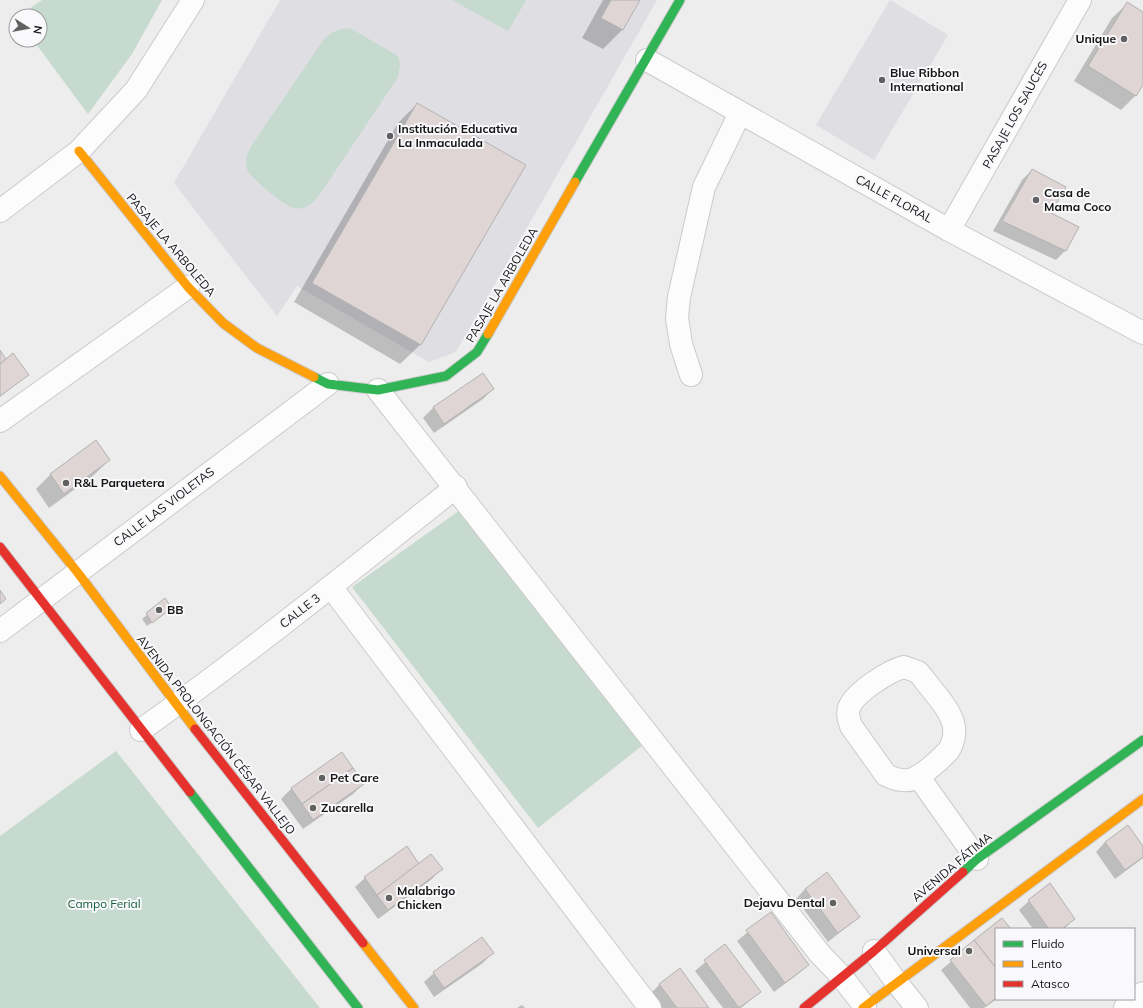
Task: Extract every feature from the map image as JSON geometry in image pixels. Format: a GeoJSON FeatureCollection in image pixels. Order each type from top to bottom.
{"type":"FeatureCollection","features":[{"type":"Feature","properties":{"kind":"main road","name":"PASAJE LA ARBOLEDA"},"geometry":{"type":"LineString","coordinates":[[78,151],[188,287],[224,323],[257,348],[328,384],[378,390],[446,376],[477,352],[647,60],[680,0]]}},
{"type":"Feature","properties":{"kind":"main road","name":"AVENIDA PROLONGACIÓN CÉSAR VALLEJO"},"geometry":{"type":"LineString","coordinates":[[0,476],[78,573],[176,705],[414,1008]]}},
{"type":"Feature","properties":{"kind":"main road"},"geometry":{"type":"LineString","coordinates":[[0,547],[358,1008]]}},
{"type":"Feature","properties":{"kind":"main road","name":"AVENIDA FÁTIMA"},"geometry":{"type":"LineString","coordinates":[[804,1008],[874,950],[977,859],[1143,740]]}},
{"type":"Feature","properties":{"kind":"main road"},"geometry":{"type":"LineString","coordinates":[[864,1008],[1143,799]]}},
{"type":"Feature","properties":{"kind":"street"},"geometry":{"type":"LineString","coordinates":[[0,211],[78,151],[136,90],[193,0]]}},
{"type":"Feature","properties":{"kind":"street","name":"PASAJE LOS SAUCES"},"geometry":{"type":"LineString","coordinates":[[950,230],[1080,0]]}},
{"type":"Feature","properties":{"kind":"street","name":"CALLE FLORAL"},"geometry":{"type":"LineString","coordinates":[[647,60],[950,230],[1143,333]]}},
{"type":"Feature","properties":{"kind":"street"},"geometry":{"type":"LineString","coordinates":[[691,375],[681,344],[677,318],[679,296],[704,187],[740,113]]}},
{"type":"Feature","properties":{"kind":"street"},"geometry":{"type":"LineString","coordinates":[[0,421],[188,287]]}},
{"type":"Feature","properties":{"kind":"street","name":"CALLE LAS VIOLETAS"},"geometry":{"type":"LineString","coordinates":[[0,631],[328,384]]}},
{"type":"Feature","properties":{"kind":"street"},"geometry":{"type":"LineString","coordinates":[[378,390],[456,487],[816,947],[842,977],[864,1008]]}},
{"type":"Feature","properties":{"kind":"street","name":"CALLE 3"},"geometry":{"type":"LineString","coordinates":[[141,730],[331,588],[456,487]]}},
{"type":"Feature","properties":{"kind":"street"},"geometry":{"type":"LineString","coordinates":[[331,588],[650,1008]]}},
{"type":"Feature","properties":{"kind":"street"},"geometry":{"type":"LineString","coordinates":[[904,667],[918,672],[923,678],[950,716],[954,727],[954,736],[949,750],[918,776],[912,779],[900,780],[886,775],[851,726],[848,717],[851,703],[858,694],[895,669],[904,667]]}},
{"type":"Feature","properties":{"kind":"street"},"geometry":{"type":"LineString","coordinates":[[918,776],[977,859]]}},
{"type":"Feature","properties":{"kind":"street"},"geometry":{"type":"LineString","coordinates":[[874,950],[917,1008]]}},
{"type":"Feature","properties":{"kind":"street"},"geometry":{"type":"LineString","coordinates":[[1135,1000],[1143,993]]}},
{"type":"Feature","properties":{"kind":"street"},"geometry":{"type":"LineString","coordinates":[[1125,1008],[1135,1000]]}},
{"type":"Feature","properties":{"kind":"shaded area","name":"Institución Educativa La Inmaculada"},"geometry":{"type":"Polygon","coordinates":[[[280,0],[657,0],[456,352],[429,362],[297,286],[277,316],[174,183],[280,0]]]}},
{"type":"Feature","properties":{"kind":"shaded area","name":"Blue Ribbon International"},"geometry":{"type":"Polygon","coordinates":[[[890,0],[948,35],[874,160],[816,125],[890,0]]]}},
{"type":"Feature","properties":{"kind":"green space"},"geometry":{"type":"Polygon","coordinates":[[[42,0],[162,0],[132,54],[88,114],[39,48],[48,48],[48,8],[30,8],[42,0]]]}},
{"type":"Feature","properties":{"kind":"green space"},"geometry":{"type":"Polygon","coordinates":[[[452,0],[526,0],[508,31],[452,0]]]}},
{"type":"Feature","properties":{"kind":"green space"},"geometry":{"type":"Polygon","coordinates":[[[350,28],[398,56],[400,65],[398,77],[318,197],[308,206],[294,208],[276,197],[249,173],[246,163],[247,156],[250,148],[324,39],[336,31],[350,28]]]}},
{"type":"Feature","properties":{"kind":"green space"},"geometry":{"type":"Polygon","coordinates":[[[467,505],[648,741],[538,828],[352,587],[467,505]]]}},
{"type":"Feature","properties":{"kind":"green space","name":"Campo Ferial"},"geometry":{"type":"Polygon","coordinates":[[[116,751],[320,1008],[0,1008],[0,836],[116,751]]]}},
{"type":"Feature","properties":{"kind":"building"},"geometry":{"type":"Polygon","coordinates":[[[611,0],[640,0],[623,30],[601,18],[611,0]]]}},
{"type":"Feature","properties":{"kind":"building","name":"Unique"},"geometry":{"type":"Polygon","coordinates":[[[1127,2],[1143,12],[1143,85],[1136,96],[1088,66],[1127,2]]]}},
{"type":"Feature","properties":{"kind":"building"},"geometry":{"type":"Polygon","coordinates":[[[417,103],[526,165],[421,345],[312,283],[417,103]]]}},
{"type":"Feature","properties":{"kind":"building","name":"Casa de Mama Coco"},"geometry":{"type":"Polygon","coordinates":[[[1032,169],[1066,187],[1051,213],[1079,227],[1066,251],[1002,221],[1032,169]]]}},
{"type":"Feature","properties":{"kind":"building"},"geometry":{"type":"Polygon","coordinates":[[[0,350],[6,359],[0,364],[0,350]]]}},
{"type":"Feature","properties":{"kind":"building"},"geometry":{"type":"Polygon","coordinates":[[[13,353],[29,375],[0,396],[0,364],[13,353]]]}},
{"type":"Feature","properties":{"kind":"building"},"geometry":{"type":"Polygon","coordinates":[[[483,373],[494,389],[444,424],[433,407],[483,373]]]}},
{"type":"Feature","properties":{"kind":"building"},"geometry":{"type":"Polygon","coordinates":[[[96,440],[110,460],[64,494],[50,474],[96,440]]]}},
{"type":"Feature","properties":{"kind":"building"},"geometry":{"type":"Polygon","coordinates":[[[0,590],[6,599],[0,604],[0,590]]]}},
{"type":"Feature","properties":{"kind":"building","name":"BB"},"geometry":{"type":"Polygon","coordinates":[[[165,598],[172,608],[152,623],[146,613],[165,598]]]}},
{"type":"Feature","properties":{"kind":"building","name":"Pet Care"},"geometry":{"type":"Polygon","coordinates":[[[342,752],[353,768],[302,804],[291,788],[342,752]]]}},
{"type":"Feature","properties":{"kind":"building"},"geometry":{"type":"Polygon","coordinates":[[[353,768],[364,784],[313,820],[302,804],[353,768]]]}},
{"type":"Feature","properties":{"kind":"building"},"geometry":{"type":"Polygon","coordinates":[[[1128,825],[1143,846],[1143,857],[1125,870],[1105,842],[1128,825]]]}},
{"type":"Feature","properties":{"kind":"building"},"geometry":{"type":"Polygon","coordinates":[[[407,846],[419,864],[377,895],[364,877],[407,846]]]}},
{"type":"Feature","properties":{"kind":"building"},"geometry":{"type":"Polygon","coordinates":[[[431,854],[443,869],[388,910],[377,895],[431,854]]]}},
{"type":"Feature","properties":{"kind":"building","name":"Dejavu Dental"},"geometry":{"type":"Polygon","coordinates":[[[827,872],[860,917],[838,933],[805,889],[827,872]]]}},
{"type":"Feature","properties":{"kind":"building"},"geometry":{"type":"Polygon","coordinates":[[[1050,883],[1075,919],[1063,928],[1048,928],[1028,900],[1050,883]]]}},
{"type":"Feature","properties":{"kind":"building"},"geometry":{"type":"Polygon","coordinates":[[[771,912],[809,965],[785,983],[746,930],[771,912]]]}},
{"type":"Feature","properties":{"kind":"building"},"geometry":{"type":"Polygon","coordinates":[[[1002,918],[1010,928],[995,928],[995,967],[974,940],[1002,918]]]}},
{"type":"Feature","properties":{"kind":"building"},"geometry":{"type":"Polygon","coordinates":[[[482,937],[494,953],[444,988],[433,972],[482,937]]]}},
{"type":"Feature","properties":{"kind":"building"},"geometry":{"type":"Polygon","coordinates":[[[974,940],[995,967],[995,999],[986,1006],[950,960],[974,940]]]}},
{"type":"Feature","properties":{"kind":"building"},"geometry":{"type":"Polygon","coordinates":[[[725,944],[761,992],[739,1008],[704,960],[725,944]]]}},
{"type":"Feature","properties":{"kind":"building"},"geometry":{"type":"Polygon","coordinates":[[[680,968],[709,1008],[677,1008],[659,984],[680,968]]]}},
{"type":"Feature","properties":{"kind":"traffic: fast"},"geometry":{"type":"LineString","coordinates":[[575,182],[680,0]]}},
{"type":"Feature","properties":{"kind":"traffic: fast"},"geometry":{"type":"LineString","coordinates":[[314,377],[328,384],[378,390],[446,376],[477,352],[488,334]]}},
{"type":"Feature","properties":{"kind":"traffic: fast"},"geometry":{"type":"LineString","coordinates":[[963,872],[977,859],[1143,740]]}},
{"type":"Feature","properties":{"kind":"traffic: fast"},"geometry":{"type":"LineString","coordinates":[[190,792],[358,1008]]}},
{"type":"Feature","properties":{"kind":"traffic: slow"},"geometry":{"type":"LineString","coordinates":[[79,151],[188,287],[223,323],[257,348],[314,377]]}},
{"type":"Feature","properties":{"kind":"traffic: slow"},"geometry":{"type":"LineString","coordinates":[[488,334],[575,182]]}},
{"type":"Feature","properties":{"kind":"traffic: slow"},"geometry":{"type":"LineString","coordinates":[[0,476],[78,573],[195,729]]}},
{"type":"Feature","properties":{"kind":"traffic: slow"},"geometry":{"type":"LineString","coordinates":[[863,1008],[1143,799]]}},
{"type":"Feature","properties":{"kind":"traffic: slow"},"geometry":{"type":"LineString","coordinates":[[363,943],[414,1008]]}},
{"type":"Feature","properties":{"kind":"traffic: jam"},"geometry":{"type":"LineString","coordinates":[[0,547],[190,792]]}},
{"type":"Feature","properties":{"kind":"traffic: jam"},"geometry":{"type":"LineString","coordinates":[[195,729],[363,943]]}},
{"type":"Feature","properties":{"kind":"traffic: jam"},"geometry":{"type":"LineString","coordinates":[[804,1008],[874,951],[963,872]]}},
{"type":"Feature","properties":{"kind":"place","name":"Unique"},"geometry":{"type":"Point","coordinates":[1124,39]}},
{"type":"Feature","properties":{"kind":"place","name":"Blue Ribbon International"},"geometry":{"type":"Point","coordinates":[882,80]}},
{"type":"Feature","properties":{"kind":"place","name":"Institución Educativa La Inmaculada"},"geometry":{"type":"Point","coordinates":[390,136]}},
{"type":"Feature","properties":{"kind":"place","name":"Casa de Mama Coco"},"geometry":{"type":"Point","coordinates":[1036,200]}},
{"type":"Feature","properties":{"kind":"place","name":"R&L Parquetera"},"geometry":{"type":"Point","coordinates":[66,483]}},
{"type":"Feature","properties":{"kind":"place","name":"BB"},"geometry":{"type":"Point","coordinates":[159,610]}},
{"type":"Feature","properties":{"kind":"place","name":"Pet Care"},"geometry":{"type":"Point","coordinates":[322,778]}},
{"type":"Feature","properties":{"kind":"place","name":"Zucarella"},"geometry":{"type":"Point","coordinates":[313,808]}},
{"type":"Feature","properties":{"kind":"place","name":"Malabrigo Chicken"},"geometry":{"type":"Point","coordinates":[389,898]}},
{"type":"Feature","properties":{"kind":"place","name":"Dejavu Dental"},"geometry":{"type":"Point","coordinates":[833,903]}},
{"type":"Feature","properties":{"kind":"place","name":"Universal"},"geometry":{"type":"Point","coordinates":[969,951]}}]}
